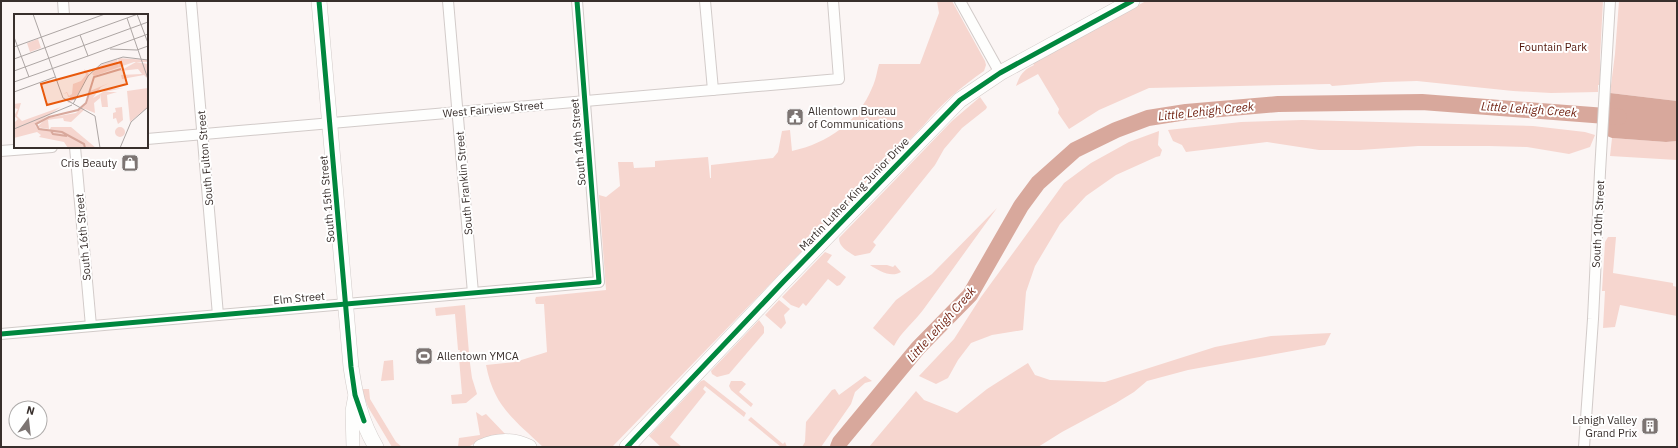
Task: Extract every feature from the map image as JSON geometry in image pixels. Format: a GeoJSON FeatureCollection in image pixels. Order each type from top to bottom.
{"type":"FeatureCollection","features":[{"type":"Feature","properties":{"kind":"main road","name":"South 15th Street"},"geometry":{"type":"LineString","coordinates":[[320,1],[355,394]]}},
{"type":"Feature","properties":{"kind":"main road","name":"Martin Luther King Junior Drive"},"geometry":{"type":"LineString","coordinates":[[627,447],[960,100],[1000,73],[1132,1]]}},
{"type":"Feature","properties":{"kind":"main road"},"geometry":{"type":"LineString","coordinates":[[355,394],[364,421],[376,447]]}},
{"type":"Feature","properties":{"kind":"main road"},"geometry":{"type":"LineString","coordinates":[[364,421],[386,447]]}},
{"type":"Feature","properties":{"kind":"main road"},"geometry":{"type":"LineString","coordinates":[[481,447],[508,441],[529,447]]}},
{"type":"Feature","properties":{"kind":"main road"},"geometry":{"type":"LineString","coordinates":[[502,447],[512,447]]}},
{"type":"Feature","properties":{"kind":"street"},"geometry":{"type":"LineString","coordinates":[[63,1],[64,14]]}},
{"type":"Feature","properties":{"kind":"street","name":"South Fulton Street"},"geometry":{"type":"LineString","coordinates":[[191,1],[218,315]]}},
{"type":"Feature","properties":{"kind":"street","name":"South Franklin Street"},"geometry":{"type":"LineString","coordinates":[[448,1],[473,293]]}},
{"type":"Feature","properties":{"kind":"street","name":"South 14th Street"},"geometry":{"type":"LineString","coordinates":[[577,1],[599,282]]}},
{"type":"Feature","properties":{"kind":"street"},"geometry":{"type":"LineString","coordinates":[[705,1],[712,90]]}},
{"type":"Feature","properties":{"kind":"street","name":"West Fairview Street"},"geometry":{"type":"LineString","coordinates":[[148,139],[840,79],[833,1]]}},
{"type":"Feature","properties":{"kind":"street"},"geometry":{"type":"LineString","coordinates":[[960,1],[1000,73]]}},
{"type":"Feature","properties":{"kind":"street","name":"South 10th Street"},"geometry":{"type":"LineString","coordinates":[[1584,447],[1593,319],[1610,1]]}},
{"type":"Feature","properties":{"kind":"street"},"geometry":{"type":"LineString","coordinates":[[1,151],[39,148]]}},
{"type":"Feature","properties":{"kind":"street","name":"South 16th Street"},"geometry":{"type":"LineString","coordinates":[[75,148],[91,326]]}},
{"type":"Feature","properties":{"kind":"street","name":"Elm Street"},"geometry":{"type":"LineString","coordinates":[[1,334],[599,282]]}},
{"type":"Feature","properties":{"kind":"street","name":"South 15th Street"},"geometry":{"type":"LineString","coordinates":[[353,447],[352,411],[355,394]]}},
{"type":"Feature","properties":{"kind":"green space"},"geometry":{"type":"Polygon","coordinates":[[[937,1],[952,1],[985,61],[986,65],[984,71],[959,90],[937,110],[612,447],[543,447],[514,420],[494,392],[486,365],[515,362],[547,352],[544,304],[536,304],[536,297],[606,290],[599,195],[606,197],[620,186],[618,162],[633,162],[634,168],[655,167],[655,161],[708,157],[711,178],[711,165],[773,158],[778,152],[782,131],[790,130],[792,151],[818,143],[840,129],[859,111],[873,85],[879,64],[920,64],[939,13],[937,1]]]}},
{"type":"Feature","properties":{"kind":"green space","name":"Fountain Park"},"geometry":{"type":"Polygon","coordinates":[[[1146,1],[1603,1],[1600,58],[1601,85],[1598,85],[1598,92],[1551,93],[1513,91],[1417,81],[1332,86],[1330,84],[1149,88],[1099,110],[1069,129],[1058,113],[1059,109],[1038,74],[1016,86],[1022,73],[1034,65],[1032,62],[1146,1]]]}},
{"type":"Feature","properties":{"kind":"green space","name":"Fountain Park"},"geometry":{"type":"Polygon","coordinates":[[[1619,1],[1677,1],[1677,101],[1610,93],[1619,1]]]}},
{"type":"Feature","properties":{"kind":"green space"},"geometry":{"type":"Polygon","coordinates":[[[980,97],[987,107],[986,109],[962,128],[944,149],[935,165],[873,242],[876,245],[870,253],[855,256],[844,248],[840,244],[839,238],[952,121],[980,97]]]}},
{"type":"Feature","properties":{"kind":"green space"},"geometry":{"type":"Polygon","coordinates":[[[1302,120],[1533,126],[1585,132],[1595,135],[1590,147],[1569,154],[1527,147],[1489,146],[1418,146],[1360,150],[1319,150],[1267,142],[1186,152],[1182,145],[1173,141],[1168,130],[1241,122],[1302,120]]]}},
{"type":"Feature","properties":{"kind":"green space"},"geometry":{"type":"Polygon","coordinates":[[[1159,131],[1158,145],[1162,150],[1160,156],[1116,175],[1086,196],[1060,224],[1035,266],[1026,292],[1023,330],[992,335],[971,343],[958,360],[948,378],[936,384],[919,376],[954,339],[981,297],[1064,183],[1091,163],[1129,142],[1159,131]]]}},
{"type":"Feature","properties":{"kind":"green space"},"geometry":{"type":"Polygon","coordinates":[[[1612,138],[1666,142],[1677,141],[1677,160],[1610,156],[1612,138]]]}},
{"type":"Feature","properties":{"kind":"green space"},"geometry":{"type":"Polygon","coordinates":[[[997,208],[923,310],[894,346],[873,328],[896,300],[932,274],[997,208]]]}},
{"type":"Feature","properties":{"kind":"green space"},"geometry":{"type":"Polygon","coordinates":[[[1608,237],[1616,237],[1613,273],[1673,283],[1673,286],[1677,287],[1677,316],[1620,305],[1615,327],[1603,328],[1605,291],[1602,291],[1605,242],[1608,237]]]}},
{"type":"Feature","properties":{"kind":"green space"},"geometry":{"type":"Polygon","coordinates":[[[825,252],[832,255],[827,262],[846,277],[840,285],[837,286],[828,279],[806,306],[803,303],[799,308],[791,305],[782,297],[825,252]]]}},
{"type":"Feature","properties":{"kind":"green space"},"geometry":{"type":"Polygon","coordinates":[[[870,265],[887,265],[893,267],[895,265],[901,272],[897,274],[889,274],[870,265]]]}},
{"type":"Feature","properties":{"kind":"green space"},"geometry":{"type":"Polygon","coordinates":[[[779,300],[790,309],[784,315],[786,323],[781,329],[765,315],[779,300]]]}},
{"type":"Feature","properties":{"kind":"green space"},"geometry":{"type":"Polygon","coordinates":[[[465,305],[469,353],[459,354],[460,350],[458,350],[455,314],[436,316],[435,308],[465,305]]]}},
{"type":"Feature","properties":{"kind":"green space"},"geometry":{"type":"Polygon","coordinates":[[[759,320],[764,327],[764,333],[729,374],[717,377],[712,374],[711,371],[759,320]]]}},
{"type":"Feature","properties":{"kind":"green space"},"geometry":{"type":"Polygon","coordinates":[[[1331,333],[1325,345],[1188,370],[1147,381],[1134,392],[1116,403],[1062,432],[1038,447],[869,447],[916,391],[924,400],[957,413],[987,389],[1028,363],[1035,375],[1050,380],[1105,382],[1215,347],[1271,336],[1331,333]]]}},
{"type":"Feature","properties":{"kind":"green space"},"geometry":{"type":"Polygon","coordinates":[[[461,356],[469,356],[472,378],[477,394],[466,403],[452,404],[451,395],[462,394],[459,358],[461,356]]]}},
{"type":"Feature","properties":{"kind":"green space"},"geometry":{"type":"Polygon","coordinates":[[[393,360],[394,380],[381,381],[384,361],[393,360]]]}},
{"type":"Feature","properties":{"kind":"green space"},"geometry":{"type":"Polygon","coordinates":[[[865,376],[872,381],[865,383],[855,392],[851,404],[821,447],[802,447],[805,442],[806,422],[832,390],[835,389],[839,395],[865,376]]]}},
{"type":"Feature","properties":{"kind":"green space"},"geometry":{"type":"Polygon","coordinates":[[[704,380],[746,413],[744,417],[705,386],[703,389],[706,392],[670,437],[682,447],[661,447],[649,436],[701,381],[704,380]]]}},
{"type":"Feature","properties":{"kind":"green space"},"geometry":{"type":"Polygon","coordinates":[[[731,381],[742,381],[746,384],[739,392],[753,404],[751,407],[731,390],[729,386],[731,381]]]}},
{"type":"Feature","properties":{"kind":"green space"},"geometry":{"type":"Polygon","coordinates":[[[361,389],[369,389],[370,399],[396,442],[402,447],[392,447],[368,407],[361,389]]]}},
{"type":"Feature","properties":{"kind":"green space"},"geometry":{"type":"Polygon","coordinates":[[[476,412],[482,416],[486,414],[507,436],[485,438],[468,447],[458,447],[459,438],[480,435],[476,412]]]}},
{"type":"Feature","properties":{"kind":"green space"},"geometry":{"type":"Polygon","coordinates":[[[751,417],[783,444],[785,442],[787,447],[781,447],[748,420],[751,417]]]}},
{"type":"Feature","properties":{"kind":"shaded area"},"geometry":{"type":"Polygon","coordinates":[[[1610,93],[1677,101],[1677,141],[1666,142],[1612,138],[1607,136],[1610,93]]]}},
{"type":"Feature","properties":{"kind":"waterway","name":"Little Lehigh Creek"},"geometry":{"type":"LineString","coordinates":[[838,447],[840,442],[918,348],[970,295],[1021,206],[1038,183],[1075,150],[1116,130],[1148,118],[1186,112],[1278,104],[1422,102],[1619,117]]}},
{"type":"Feature","properties":{"kind":"cycle path"},"geometry":{"type":"LineString","coordinates":[[319,1],[351,367],[355,395],[364,421]]}},
{"type":"Feature","properties":{"kind":"cycle path"},"geometry":{"type":"LineString","coordinates":[[1,334],[599,282],[577,1]]}},
{"type":"Feature","properties":{"kind":"cycle path"},"geometry":{"type":"LineString","coordinates":[[627,447],[784,281],[960,100],[1000,73],[1132,1]]}},
{"type":"Feature","properties":{"kind":"place","name":"Allentown Bureau of Communications"},"geometry":{"type":"Point","coordinates":[795,117]}},
{"type":"Feature","properties":{"kind":"place","name":"Cris Beauty"},"geometry":{"type":"Point","coordinates":[130,163]}},
{"type":"Feature","properties":{"kind":"place","name":"Allentown YMCA"},"geometry":{"type":"Point","coordinates":[424,356]}},
{"type":"Feature","properties":{"kind":"place","name":"Lehigh Valley Grand Prix"},"geometry":{"type":"Point","coordinates":[1650,426]}}]}
